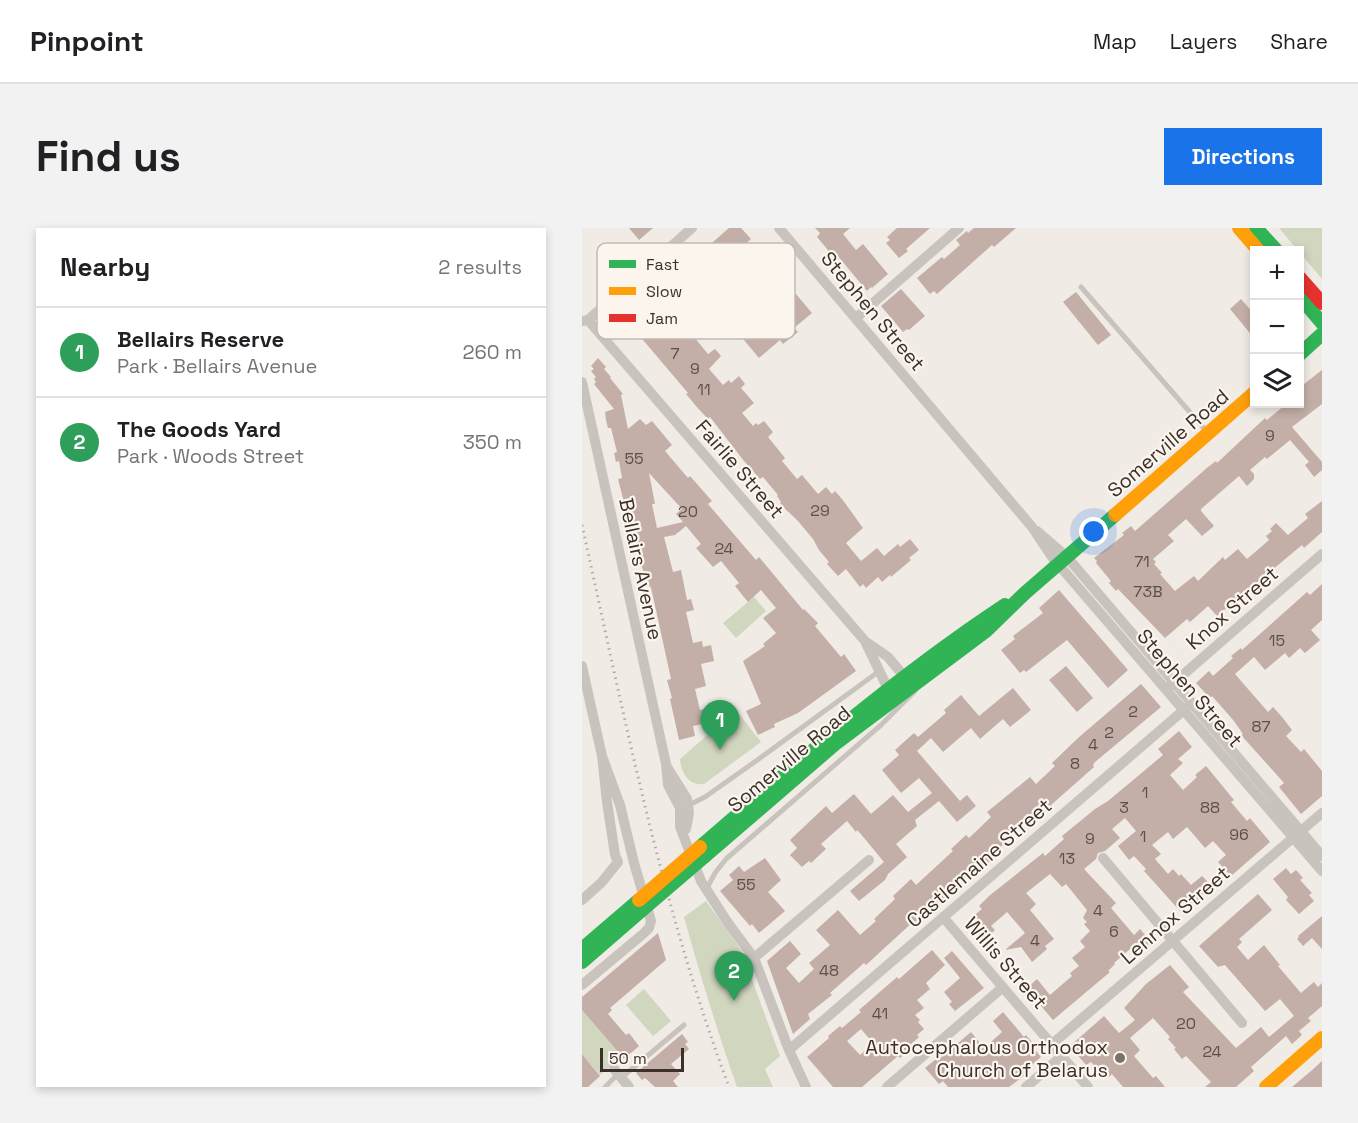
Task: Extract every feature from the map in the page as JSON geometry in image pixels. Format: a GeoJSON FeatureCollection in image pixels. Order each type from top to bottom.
{"type":"FeatureCollection","features":[{"type":"Feature","properties":{"kind":"main road"},"geometry":{"type":"LineString","coordinates":[[1239,228],[1255,246]]}},
{"type":"Feature","properties":{"kind":"main road"},"geometry":{"type":"LineString","coordinates":[[1256,228],[1272,246]]}},
{"type":"Feature","properties":{"kind":"main road"},"geometry":{"type":"LineString","coordinates":[[1304,283],[1322,303]]}},
{"type":"Feature","properties":{"kind":"main road"},"geometry":{"type":"LineString","coordinates":[[1304,306],[1322,323]]}},
{"type":"Feature","properties":{"kind":"main road"},"geometry":{"type":"LineString","coordinates":[[1304,350],[1322,334]]}},
{"type":"Feature","properties":{"kind":"main road","name":"Somerville Road"},"geometry":{"type":"LineString","coordinates":[[697,849],[942,665],[1006,614],[1025,593],[1250,397]]}},
{"type":"Feature","properties":{"kind":"main road","name":"Somerville Road"},"geometry":{"type":"LineString","coordinates":[[582,962],[697,849],[887,687],[1025,593]]}},
{"type":"Feature","properties":{"kind":"main road"},"geometry":{"type":"LineString","coordinates":[[887,687],[903,693],[903,675]]}},
{"type":"Feature","properties":{"kind":"main road","name":"Somerville Road"},"geometry":{"type":"LineString","coordinates":[[582,949],[641,905]]}},
{"type":"Feature","properties":{"kind":"main road"},"geometry":{"type":"LineString","coordinates":[[1266,1087],[1322,1038]]}},
{"type":"Feature","properties":{"kind":"street"},"geometry":{"type":"LineString","coordinates":[[675,243],[692,228]]}},
{"type":"Feature","properties":{"kind":"street","name":"Stephen Street"},"geometry":{"type":"LineString","coordinates":[[779,228],[792,243]]}},
{"type":"Feature","properties":{"kind":"street"},"geometry":{"type":"LineString","coordinates":[[856,318],[959,228]]}},
{"type":"Feature","properties":{"kind":"street","name":"Stephen Street"},"geometry":{"type":"LineString","coordinates":[[795,247],[1032,527],[1063,560],[1297,834],[1322,871]]}},
{"type":"Feature","properties":{"kind":"street"},"geometry":{"type":"LineString","coordinates":[[585,321],[597,311]]}},
{"type":"Feature","properties":{"kind":"street","name":"Fairlie Street"},"geometry":{"type":"LineString","coordinates":[[585,321],[597,335]]}},
{"type":"Feature","properties":{"kind":"street","name":"Fairlie Street"},"geometry":{"type":"LineString","coordinates":[[601,339],[865,641],[891,661],[903,675]]}},
{"type":"Feature","properties":{"kind":"street","name":"Bellairs Avenue"},"geometry":{"type":"LineString","coordinates":[[582,382],[666,764],[668,787],[684,806],[679,824],[697,849],[706,890],[754,958],[789,1050],[806,1087]]}},
{"type":"Feature","properties":{"kind":"street","name":"Knox Street"},"geometry":{"type":"LineString","coordinates":[[1170,686],[1322,554]]}},
{"type":"Feature","properties":{"kind":"street","name":"Fairlie Street"},"geometry":{"type":"LineString","coordinates":[[865,641],[887,687]]}},
{"type":"Feature","properties":{"kind":"street"},"geometry":{"type":"LineString","coordinates":[[878,672],[891,661]]}},
{"type":"Feature","properties":{"kind":"street"},"geometry":{"type":"LineString","coordinates":[[582,666],[602,756],[615,855],[618,862],[623,865],[634,863]]}},
{"type":"Feature","properties":{"kind":"street","name":"Castlemaine Street"},"geometry":{"type":"LineString","coordinates":[[789,1050],[1188,706]]}},
{"type":"Feature","properties":{"kind":"street"},"geometry":{"type":"LineString","coordinates":[[582,986],[648,929],[651,919],[620,805],[602,756]]}},
{"type":"Feature","properties":{"kind":"street","name":"Lennox Street"},"geometry":{"type":"LineString","coordinates":[[1052,1044],[1322,813]]}},
{"type":"Feature","properties":{"kind":"street","name":"Stephen Street"},"geometry":{"type":"LineString","coordinates":[[1297,834],[1322,856]]}},
{"type":"Feature","properties":{"kind":"street"},"geometry":{"type":"LineString","coordinates":[[1103,858],[1242,1023]]}},
{"type":"Feature","properties":{"kind":"street"},"geometry":{"type":"LineString","coordinates":[[754,958],[869,860]]}},
{"type":"Feature","properties":{"kind":"street"},"geometry":{"type":"LineString","coordinates":[[582,900],[601,883],[618,862]]}},
{"type":"Feature","properties":{"kind":"street","name":"Willis Street"},"geometry":{"type":"LineString","coordinates":[[944,917],[1088,1087]]}},
{"type":"Feature","properties":{"kind":"street"},"geometry":{"type":"LineString","coordinates":[[887,1087],[1003,987]]}},
{"type":"Feature","properties":{"kind":"street"},"geometry":{"type":"LineString","coordinates":[[1026,1087],[1062,1056]]}},
{"type":"Feature","properties":{"kind":"street"},"geometry":{"type":"LineString","coordinates":[[618,1074],[629,1087]]}},
{"type":"Feature","properties":{"kind":"lane"},"geometry":{"type":"LineString","coordinates":[[1081,287],[1209,434]]}},
{"type":"Feature","properties":{"kind":"lane"},"geometry":{"type":"LineString","coordinates":[[706,890],[721,864],[892,715],[942,665]]}},
{"type":"Feature","properties":{"kind":"lane"},"geometry":{"type":"LineString","coordinates":[[684,806],[705,797],[878,672]]}},
{"type":"Feature","properties":{"kind":"lane"},"geometry":{"type":"LineString","coordinates":[[892,715],[904,700],[903,693]]}},
{"type":"Feature","properties":{"kind":"lane"},"geometry":{"type":"LineString","coordinates":[[604,1087],[684,1025]]}},
{"type":"Feature","properties":{"kind":"green space"},"geometry":{"type":"Polygon","coordinates":[[[1279,228],[1322,228],[1322,279],[1304,258],[1304,246],[1294,246],[1279,228]]]}},
{"type":"Feature","properties":{"kind":"green space"},"geometry":{"type":"Polygon","coordinates":[[[754,597],[766,611],[736,638],[723,623],[754,597]]]}},
{"type":"Feature","properties":{"kind":"green space"},"geometry":{"type":"Polygon","coordinates":[[[736,710],[761,742],[704,784],[690,781],[684,774],[680,759],[736,710]]]}},
{"type":"Feature","properties":{"kind":"green space"},"geometry":{"type":"Polygon","coordinates":[[[706,901],[741,950],[780,1056],[765,1069],[773,1087],[737,1087],[684,917],[706,901]]]}},
{"type":"Feature","properties":{"kind":"green space"},"geometry":{"type":"Polygon","coordinates":[[[644,989],[671,1021],[653,1036],[626,1005],[644,989]]]}},
{"type":"Feature","properties":{"kind":"green space"},"geometry":{"type":"Polygon","coordinates":[[[582,1010],[622,1057],[600,1075],[582,1054],[582,1010]]]}},
{"type":"Feature","properties":{"kind":"building"},"geometry":{"type":"Polygon","coordinates":[[[629,228],[653,228],[639,240],[629,228]]]}},
{"type":"Feature","properties":{"kind":"building"},"geometry":{"type":"Polygon","coordinates":[[[729,228],[741,228],[751,239],[746,243],[712,243],[729,228]]]}},
{"type":"Feature","properties":{"kind":"building"},"geometry":{"type":"Polygon","coordinates":[[[815,228],[850,228],[843,234],[856,250],[863,244],[888,274],[867,291],[837,255],[832,258],[827,252],[828,250],[817,237],[820,233],[815,228]]]}},
{"type":"Feature","properties":{"kind":"building"},"geometry":{"type":"Polygon","coordinates":[[[897,228],[930,228],[899,258],[886,243],[890,240],[887,237],[897,228]]]}},
{"type":"Feature","properties":{"kind":"building"},"geometry":{"type":"Polygon","coordinates":[[[974,228],[1016,228],[994,247],[992,245],[937,294],[934,291],[930,294],[917,278],[960,245],[956,240],[974,228]]]}},
{"type":"Feature","properties":{"kind":"building"},"geometry":{"type":"Polygon","coordinates":[[[901,289],[925,316],[909,330],[903,332],[881,306],[901,289]]]}},
{"type":"Feature","properties":{"kind":"building"},"geometry":{"type":"Polygon","coordinates":[[[1076,292],[1111,335],[1098,345],[1063,302],[1076,292]]]}},
{"type":"Feature","properties":{"kind":"building"},"geometry":{"type":"Polygon","coordinates":[[[795,293],[812,313],[795,327],[795,293]]]}},
{"type":"Feature","properties":{"kind":"building"},"geometry":{"type":"Polygon","coordinates":[[[1241,299],[1250,309],[1250,333],[1230,309],[1241,299]]]}},
{"type":"Feature","properties":{"kind":"building"},"geometry":{"type":"Polygon","coordinates":[[[642,339],[696,339],[708,354],[715,349],[721,356],[709,369],[723,385],[729,380],[731,383],[739,376],[745,384],[741,388],[754,403],[742,413],[753,426],[764,421],[773,432],[768,437],[785,458],[782,461],[797,479],[802,475],[818,494],[826,487],[832,494],[835,491],[863,528],[846,543],[861,561],[877,548],[884,556],[898,544],[900,547],[910,539],[919,550],[891,577],[890,575],[882,582],[878,577],[866,588],[863,584],[860,587],[846,569],[838,576],[827,564],[829,562],[813,539],[780,504],[778,495],[763,477],[760,479],[744,461],[710,417],[708,419],[686,394],[688,393],[642,339]]]}},
{"type":"Feature","properties":{"kind":"building"},"geometry":{"type":"Polygon","coordinates":[[[743,339],[789,339],[783,344],[780,340],[759,358],[743,339]]]}},
{"type":"Feature","properties":{"kind":"building"},"geometry":{"type":"Polygon","coordinates":[[[598,358],[623,394],[621,395],[628,429],[640,419],[646,425],[652,421],[672,445],[665,451],[712,501],[708,504],[756,560],[759,557],[803,610],[818,623],[815,626],[841,657],[844,654],[856,671],[798,713],[774,724],[775,727],[758,735],[746,711],[761,704],[743,661],[765,646],[763,644],[776,633],[763,618],[776,608],[761,590],[748,602],[735,586],[739,583],[721,561],[713,567],[696,548],[701,544],[686,526],[675,535],[664,537],[673,572],[681,570],[687,600],[691,599],[694,610],[686,612],[693,643],[702,641],[703,647],[711,645],[714,661],[701,664],[706,686],[695,689],[700,710],[713,707],[717,721],[693,726],[695,736],[679,740],[667,680],[671,679],[651,588],[648,586],[642,567],[632,517],[628,518],[618,479],[622,478],[619,461],[616,462],[614,453],[617,452],[611,428],[608,428],[606,420],[605,412],[614,409],[594,384],[596,377],[591,371],[594,369],[591,366],[598,358]],[[649,473],[657,528],[683,522],[676,514],[682,509],[649,473]]]}},
{"type":"Feature","properties":{"kind":"building"},"geometry":{"type":"Polygon","coordinates":[[[1322,370],[1322,404],[1292,427],[1322,462],[1322,470],[1314,477],[1305,465],[1309,462],[1290,440],[1250,470],[1254,474],[1254,479],[1247,486],[1239,476],[1201,509],[1214,526],[1202,536],[1186,519],[1168,535],[1174,541],[1153,559],[1156,562],[1154,564],[1162,573],[1160,574],[1175,591],[1194,576],[1198,581],[1223,557],[1225,560],[1238,549],[1247,559],[1269,540],[1266,536],[1276,523],[1288,535],[1308,518],[1305,514],[1322,501],[1322,532],[1304,548],[1302,545],[1217,616],[1208,606],[1190,622],[1187,619],[1165,638],[1118,589],[1116,591],[1094,558],[1124,535],[1122,533],[1131,526],[1135,531],[1208,467],[1216,461],[1217,463],[1265,418],[1267,420],[1281,408],[1304,408],[1304,384],[1322,370]]]}},
{"type":"Feature","properties":{"kind":"building"},"geometry":{"type":"Polygon","coordinates":[[[1322,584],[1322,620],[1311,630],[1320,640],[1305,653],[1300,648],[1289,658],[1285,653],[1265,670],[1254,657],[1235,674],[1268,712],[1273,707],[1282,717],[1292,730],[1286,736],[1301,752],[1304,749],[1322,771],[1322,796],[1301,814],[1279,787],[1284,783],[1241,735],[1243,734],[1234,721],[1212,696],[1210,698],[1196,683],[1209,671],[1213,676],[1233,658],[1231,656],[1241,648],[1242,650],[1307,592],[1310,595],[1322,584]]]}},
{"type":"Feature","properties":{"kind":"building"},"geometry":{"type":"Polygon","coordinates":[[[1059,590],[1128,670],[1108,688],[1067,640],[1026,672],[1024,670],[1020,673],[1001,650],[1015,639],[1013,636],[1043,613],[1039,608],[1059,590]]]}},
{"type":"Feature","properties":{"kind":"building"},"geometry":{"type":"Polygon","coordinates":[[[1066,666],[1093,698],[1077,712],[1049,680],[1066,666]]]}},
{"type":"Feature","properties":{"kind":"building"},"geometry":{"type":"Polygon","coordinates":[[[1141,684],[1161,707],[1095,762],[1094,767],[1036,821],[1032,816],[1005,840],[1006,842],[994,853],[996,856],[976,875],[974,873],[960,886],[959,884],[926,917],[924,914],[914,921],[866,965],[864,963],[830,993],[832,995],[808,1014],[810,1019],[793,1034],[767,961],[790,941],[801,954],[786,968],[799,983],[814,969],[809,963],[830,945],[816,930],[838,910],[860,935],[876,921],[874,919],[895,899],[893,896],[911,879],[916,885],[953,851],[951,849],[966,835],[969,838],[991,817],[987,812],[1030,777],[1036,784],[1055,766],[1052,763],[1078,738],[1141,684]]]}},
{"type":"Feature","properties":{"kind":"building"},"geometry":{"type":"Polygon","coordinates":[[[1013,688],[1031,710],[1010,727],[1003,719],[980,739],[971,728],[943,752],[931,738],[917,751],[960,801],[967,795],[976,806],[957,822],[939,801],[915,820],[917,826],[896,844],[907,857],[888,874],[885,880],[859,901],[850,891],[884,862],[847,821],[821,844],[826,849],[811,863],[809,861],[802,867],[790,855],[797,848],[790,840],[826,806],[832,813],[854,794],[871,814],[893,795],[908,812],[932,793],[919,778],[901,793],[882,770],[899,755],[895,750],[914,733],[918,737],[946,713],[944,710],[961,695],[979,716],[1013,688]]]}},
{"type":"Feature","properties":{"kind":"building"},"geometry":{"type":"Polygon","coordinates":[[[1179,731],[1192,747],[1178,759],[1183,763],[1170,775],[1183,790],[1206,766],[1234,800],[1231,802],[1247,821],[1250,818],[1270,842],[1231,876],[1218,862],[1226,855],[1213,841],[1205,848],[1187,827],[1173,839],[1168,832],[1152,845],[1161,854],[1155,859],[1168,874],[1173,869],[1191,885],[1202,876],[1211,885],[1206,889],[1208,891],[1189,908],[1187,905],[1180,911],[1144,871],[1146,869],[1134,856],[1129,860],[1118,846],[1136,831],[1125,818],[1112,829],[1120,838],[1105,851],[1098,853],[1096,859],[1084,869],[1116,903],[1111,908],[1134,935],[1140,929],[1151,942],[1136,955],[1130,949],[1114,963],[1108,971],[1110,972],[1053,1020],[1036,1000],[1034,1002],[1024,991],[1037,979],[1050,995],[1072,976],[1070,973],[1079,966],[1072,958],[1085,947],[1080,941],[1090,931],[1084,924],[1087,922],[1083,918],[1087,910],[1066,884],[1062,887],[1050,874],[1026,893],[1036,904],[1030,910],[1054,939],[1045,946],[1047,949],[1032,962],[1021,947],[1005,950],[1025,933],[1007,912],[991,926],[995,930],[982,942],[968,926],[973,922],[970,919],[982,909],[979,906],[989,896],[1043,853],[1045,856],[1064,839],[1062,836],[1163,755],[1158,749],[1179,731]]]}},
{"type":"Feature","properties":{"kind":"building"},"geometry":{"type":"Polygon","coordinates":[[[765,858],[781,880],[768,892],[785,911],[759,933],[752,924],[750,926],[720,891],[733,880],[729,875],[739,866],[744,872],[765,858]]]}},
{"type":"Feature","properties":{"kind":"building"},"geometry":{"type":"Polygon","coordinates":[[[1286,868],[1291,874],[1296,870],[1303,878],[1300,880],[1312,893],[1309,895],[1314,901],[1299,914],[1286,900],[1288,897],[1273,879],[1286,868]]]}},
{"type":"Feature","properties":{"kind":"building"},"geometry":{"type":"Polygon","coordinates":[[[1258,894],[1272,910],[1239,939],[1242,942],[1237,947],[1248,960],[1264,945],[1301,993],[1314,982],[1318,987],[1322,983],[1322,1006],[1308,1018],[1311,1021],[1299,1031],[1302,1035],[1292,1044],[1286,1036],[1251,1067],[1254,1071],[1236,1087],[1205,1087],[1211,1082],[1186,1056],[1182,1059],[1168,1039],[1170,1037],[1153,1018],[1130,1038],[1140,1050],[1134,1056],[1153,1078],[1156,1076],[1165,1087],[1123,1087],[1112,1074],[1109,1077],[1106,1074],[1104,1077],[1091,1062],[1086,1065],[1070,1046],[1104,1016],[1119,1033],[1135,1020],[1124,1008],[1146,984],[1170,965],[1189,987],[1183,992],[1236,1048],[1261,1027],[1269,1037],[1294,1016],[1280,999],[1265,1011],[1225,965],[1218,967],[1199,946],[1258,894]]]}},
{"type":"Feature","properties":{"kind":"building"},"geometry":{"type":"Polygon","coordinates":[[[1322,916],[1322,949],[1312,938],[1303,946],[1297,939],[1298,936],[1322,916]]]}},
{"type":"Feature","properties":{"kind":"building"},"geometry":{"type":"Polygon","coordinates":[[[658,933],[666,960],[610,1008],[612,1010],[608,1014],[626,1035],[629,1033],[639,1046],[624,1059],[582,1010],[582,997],[658,933]]]}},
{"type":"Feature","properties":{"kind":"building"},"geometry":{"type":"Polygon","coordinates":[[[932,950],[945,965],[926,983],[930,989],[917,1000],[924,1008],[915,1015],[924,1029],[910,1045],[912,1048],[900,1058],[898,1056],[862,1087],[833,1087],[807,1057],[840,1026],[842,1028],[861,1012],[859,1010],[897,977],[899,979],[932,950]],[[861,1029],[847,1041],[860,1055],[873,1043],[861,1029]]]}},
{"type":"Feature","properties":{"kind":"building"},"geometry":{"type":"Polygon","coordinates":[[[952,951],[984,988],[955,1011],[949,1004],[952,1002],[944,992],[960,978],[944,958],[952,951]]]}},
{"type":"Feature","properties":{"kind":"building"},"geometry":{"type":"Polygon","coordinates":[[[1003,1012],[1024,1037],[1026,1035],[1032,1042],[1030,1044],[1041,1057],[1028,1068],[1030,1071],[1009,1087],[948,1087],[943,1081],[939,1084],[925,1068],[936,1059],[937,1061],[971,1032],[984,1048],[1002,1032],[993,1021],[1003,1012]]]}},
{"type":"Feature","properties":{"kind":"building"},"geometry":{"type":"Polygon","coordinates":[[[682,1034],[688,1042],[685,1044],[689,1049],[671,1064],[680,1074],[673,1081],[678,1087],[655,1087],[645,1078],[642,1080],[636,1073],[682,1034]]]}},
{"type":"Feature","properties":{"kind":"building"},"geometry":{"type":"Polygon","coordinates":[[[582,1054],[600,1076],[588,1087],[582,1087],[582,1054]]]}},
{"type":"Feature","properties":{"kind":"building"},"geometry":{"type":"Polygon","coordinates":[[[1322,1061],[1322,1087],[1292,1087],[1311,1071],[1322,1061]]]}},
{"type":"Feature","properties":{"kind":"railway"},"geometry":{"type":"LineString","coordinates":[[582,525],[629,738],[664,879],[683,949],[729,1087]]}},
{"type":"Feature","properties":{"kind":"traffic: fast"},"geometry":{"type":"LineString","coordinates":[[1256,228],[1272,246]]}},
{"type":"Feature","properties":{"kind":"traffic: fast"},"geometry":{"type":"LineString","coordinates":[[1303,300],[1322,323]]}},
{"type":"Feature","properties":{"kind":"traffic: fast"},"geometry":{"type":"LineString","coordinates":[[1304,350],[1322,334]]}},
{"type":"Feature","properties":{"kind":"traffic: fast"},"geometry":{"type":"LineString","coordinates":[[705,856],[835,744],[986,631],[1025,593],[1115,515]]}},
{"type":"Feature","properties":{"kind":"traffic: fast"},"geometry":{"type":"LineString","coordinates":[[700,847],[886,691],[1005,605]]}},
{"type":"Feature","properties":{"kind":"traffic: fast"},"geometry":{"type":"LineString","coordinates":[[642,910],[705,856]]}},
{"type":"Feature","properties":{"kind":"traffic: fast"},"geometry":{"type":"LineString","coordinates":[[582,949],[639,900]]}},
{"type":"Feature","properties":{"kind":"traffic: fast"},"geometry":{"type":"LineString","coordinates":[[582,962],[642,910]]}},
{"type":"Feature","properties":{"kind":"traffic: slow"},"geometry":{"type":"LineString","coordinates":[[1239,228],[1255,246]]}},
{"type":"Feature","properties":{"kind":"traffic: slow"},"geometry":{"type":"LineString","coordinates":[[1115,515],[1250,397]]}},
{"type":"Feature","properties":{"kind":"traffic: slow"},"geometry":{"type":"LineString","coordinates":[[639,900],[700,847]]}},
{"type":"Feature","properties":{"kind":"traffic: slow"},"geometry":{"type":"LineString","coordinates":[[1266,1087],[1322,1038]]}},
{"type":"Feature","properties":{"kind":"traffic: jam"},"geometry":{"type":"LineString","coordinates":[[1304,283],[1322,303]]}},
{"type":"Feature","properties":{"kind":"place","name":"Bellairs Reserve"},"geometry":{"type":"Point","coordinates":[720,750]}},
{"type":"Feature","properties":{"kind":"place","name":"The Goods Yard"},"geometry":{"type":"Point","coordinates":[734,1001]}},
{"type":"Feature","properties":{"kind":"place","name":"Autocephalous Orthodox Church of Belarus"},"geometry":{"type":"Point","coordinates":[1120,1058]}}]}
